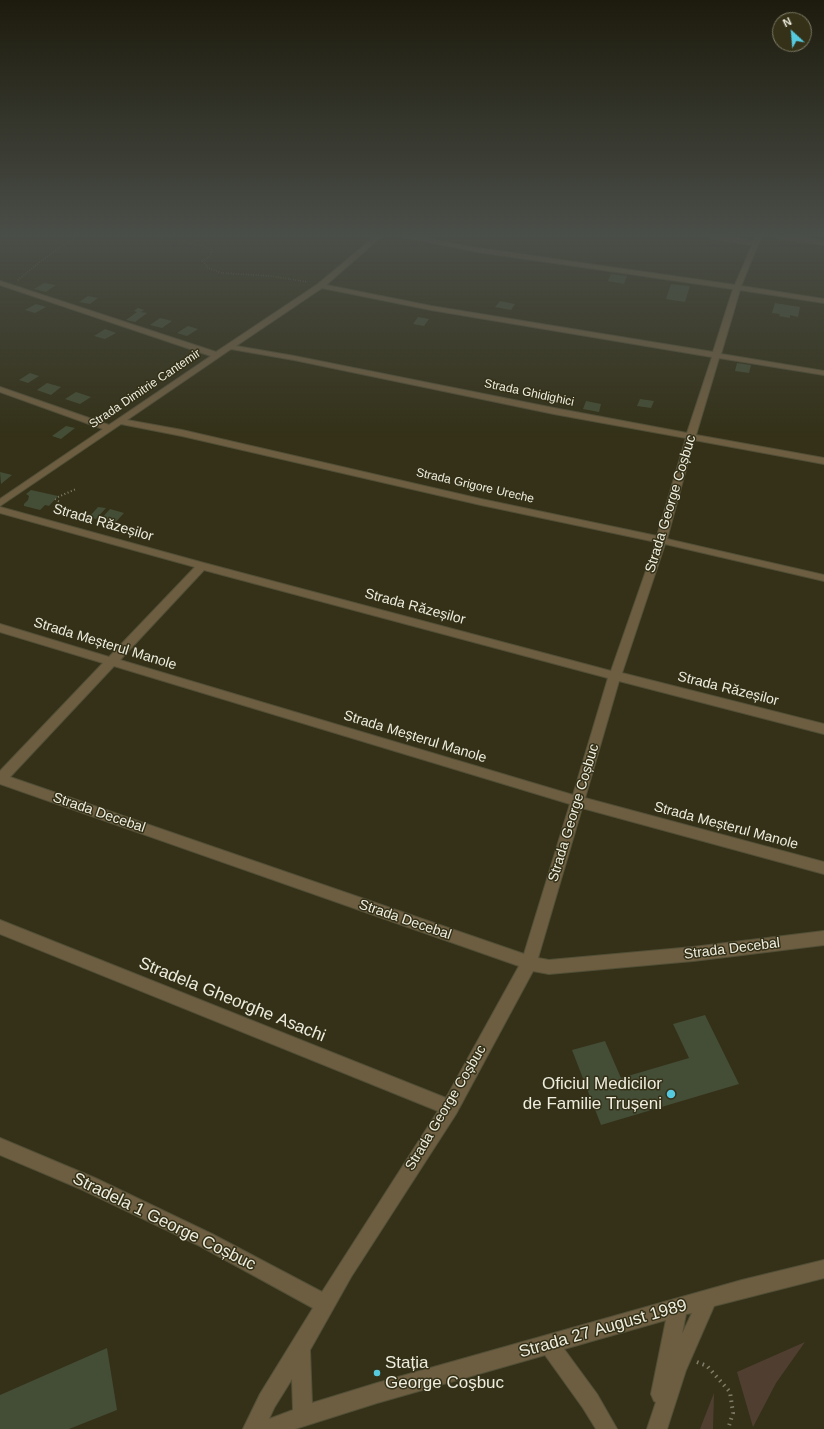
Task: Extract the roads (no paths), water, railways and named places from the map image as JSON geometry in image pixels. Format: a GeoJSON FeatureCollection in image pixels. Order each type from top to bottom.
{"type":"FeatureCollection","features":[{"type":"Feature","properties":{"kind":"street"},"geometry":{"type":"LineString","coordinates":[[64,304],[217,355]]}},
{"type":"Feature","properties":{"kind":"street","name":"Strada Dimitrie Cantemir"},"geometry":{"type":"LineString","coordinates":[[0,503],[108,428],[295,304]]}},
{"type":"Feature","properties":{"kind":"street"},"geometry":{"type":"LineString","coordinates":[[409,304],[824,373]]}},
{"type":"Feature","properties":{"kind":"street","name":"Strada George Coșbuc"},"geometry":{"type":"LineString","coordinates":[[253,1429],[267,1400],[300,1348],[325,1304],[450,1108],[529,963],[615,676],[661,541],[676,484],[732,304]]}},
{"type":"Feature","properties":{"kind":"street","name":"Strada Ghidighici"},"geometry":{"type":"LineString","coordinates":[[230,347],[554,411],[824,461]]}},
{"type":"Feature","properties":{"kind":"street"},"geometry":{"type":"LineString","coordinates":[[0,389],[108,428]]}},
{"type":"Feature","properties":{"kind":"street","name":"Strada Grigore Ureche"},"geometry":{"type":"LineString","coordinates":[[119,421],[182,433],[824,578]]}},
{"type":"Feature","properties":{"kind":"street","name":"Strada Răzeșilor"},"geometry":{"type":"LineString","coordinates":[[0,510],[202,566],[615,676],[824,729]]}},
{"type":"Feature","properties":{"kind":"street"},"geometry":{"type":"LineString","coordinates":[[0,779],[202,566]]}},
{"type":"Feature","properties":{"kind":"street","name":"Strada Meșterul Manole"},"geometry":{"type":"LineString","coordinates":[[0,628],[577,801],[743,848],[824,868]]}},
{"type":"Feature","properties":{"kind":"street","name":"Strada Decebal"},"geometry":{"type":"LineString","coordinates":[[0,779],[529,963],[549,967],[692,954],[824,938]]}},
{"type":"Feature","properties":{"kind":"street","name":"Stradela Gheorghe Asachi"},"geometry":{"type":"LineString","coordinates":[[0,928],[450,1108]]}},
{"type":"Feature","properties":{"kind":"street","name":"Stradela 1 George Coșbuc"},"geometry":{"type":"LineString","coordinates":[[0,1146],[89,1184],[206,1240],[325,1304]]}},
{"type":"Feature","properties":{"kind":"street","name":"Strada 27 August 1989"},"geometry":{"type":"LineString","coordinates":[[269,1429],[303,1416],[377,1393],[706,1300],[824,1269]]}},
{"type":"Feature","properties":{"kind":"street"},"geometry":{"type":"LineString","coordinates":[[656,1429],[683,1354],[706,1300]]}},
{"type":"Feature","properties":{"kind":"street"},"geometry":{"type":"LineString","coordinates":[[656,1429],[678,1308]]}},
{"type":"Feature","properties":{"kind":"street"},"geometry":{"type":"LineString","coordinates":[[549,1344],[590,1401],[607,1429]]}},
{"type":"Feature","properties":{"kind":"street"},"geometry":{"type":"LineString","coordinates":[[300,1348],[303,1416]]}},
{"type":"Feature","properties":{"kind":"place","name":"Oficiul Medicilor de Familie Trușeni"},"geometry":{"type":"Point","coordinates":[671,1094]}},
{"type":"Feature","properties":{"kind":"place","name":"Stația George Coşbuc"},"geometry":{"type":"Point","coordinates":[377,1373]}}]}
